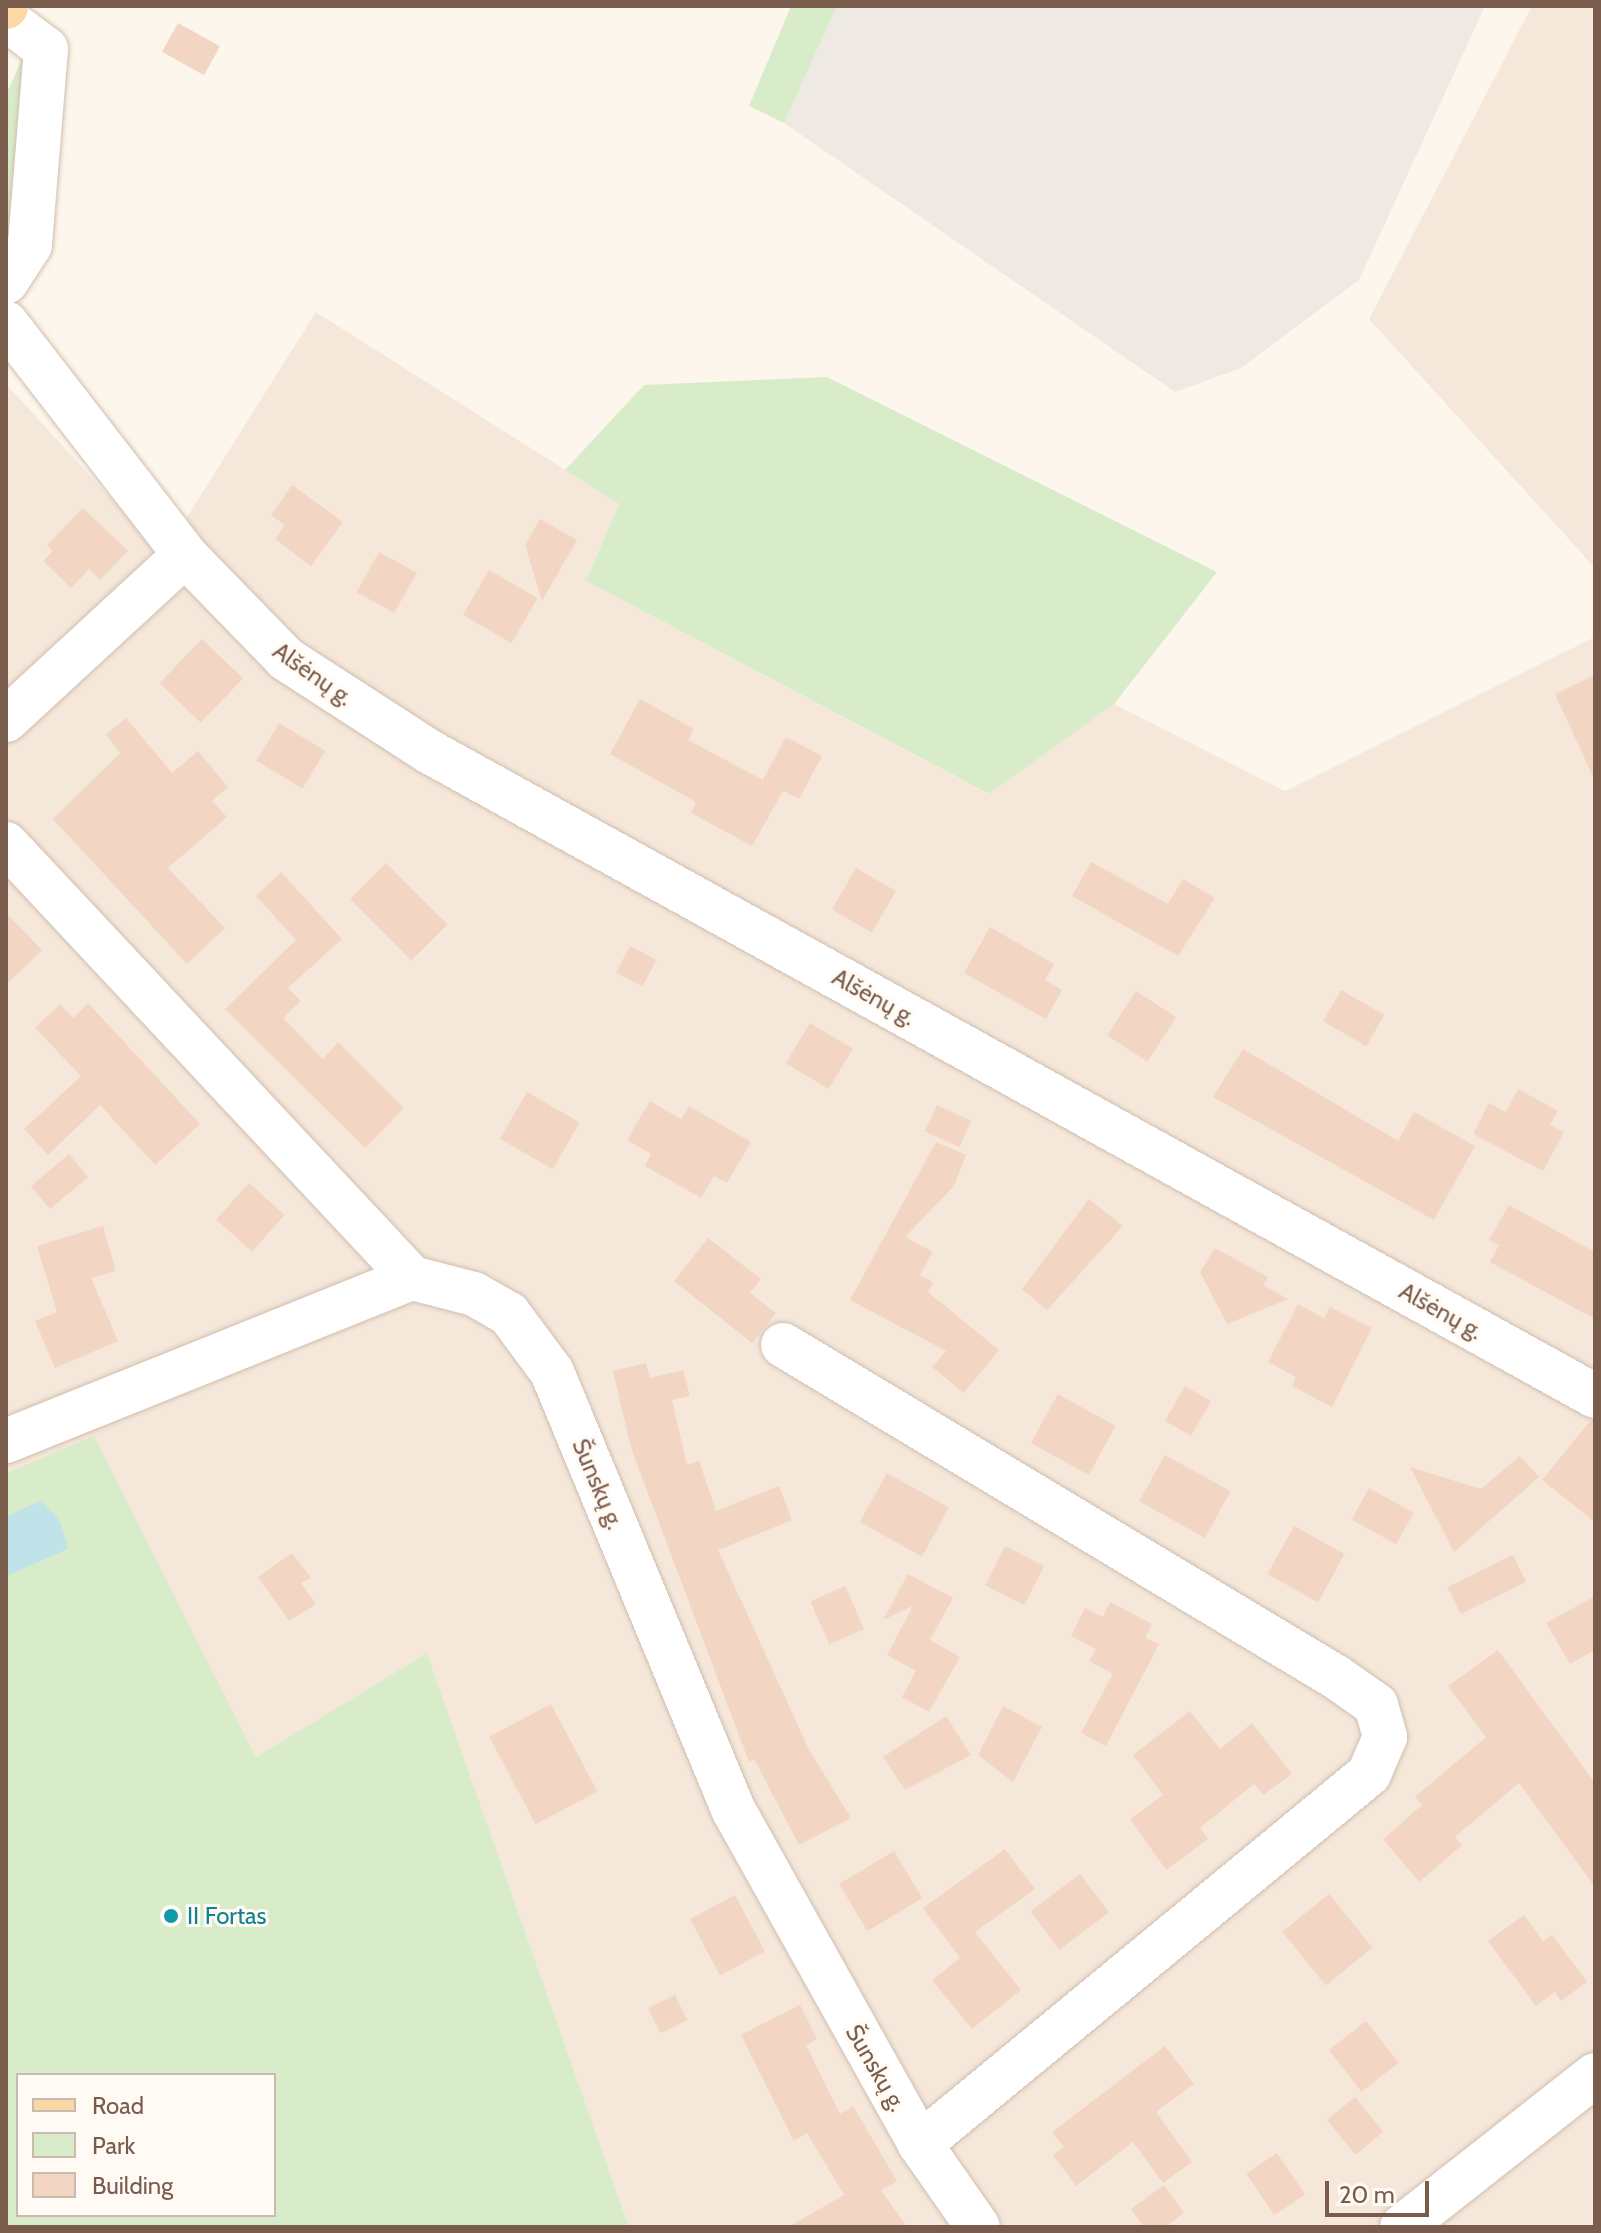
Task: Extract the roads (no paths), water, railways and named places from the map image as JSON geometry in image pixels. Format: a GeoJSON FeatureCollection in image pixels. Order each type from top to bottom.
{"type":"FeatureCollection","features":[{"type":"Feature","properties":{"kind":"street"},"geometry":{"type":"LineString","coordinates":[[6,19],[46,49],[30,245],[6,282]]}},
{"type":"Feature","properties":{"kind":"street","name":"Alšėnų g."},"geometry":{"type":"LineString","coordinates":[[6,323],[185,555],[274,651],[430,752],[1595,1396]]}},
{"type":"Feature","properties":{"kind":"street"},"geometry":{"type":"LineString","coordinates":[[6,720],[185,555]]}},
{"type":"Feature","properties":{"kind":"street"},"geometry":{"type":"LineString","coordinates":[[6,844],[412,1278],[6,1441]]}},
{"type":"Feature","properties":{"kind":"street","name":"Šunskų g."},"geometry":{"type":"LineString","coordinates":[[412,1278],[474,1294],[509,1314],[552,1372],[734,1811],[920,2144],[978,2227]]}},
{"type":"Feature","properties":{"kind":"street"},"geometry":{"type":"LineString","coordinates":[[783,1345],[1336,1677],[1376,1705],[1385,1737],[1369,1774],[920,2144]]}},
{"type":"Feature","properties":{"kind":"street"},"geometry":{"type":"LineString","coordinates":[[1402,2227],[1595,2075]]}},
{"type":"Feature","properties":{"kind":"water"},"geometry":{"type":"Polygon","coordinates":[[[40,1501],[59,1519],[68,1549],[6,1576],[6,1517],[40,1501]]]}},
{"type":"Feature","properties":{"kind":"place","name":"II Fortas"},"geometry":{"type":"Point","coordinates":[171,1916]}}]}
